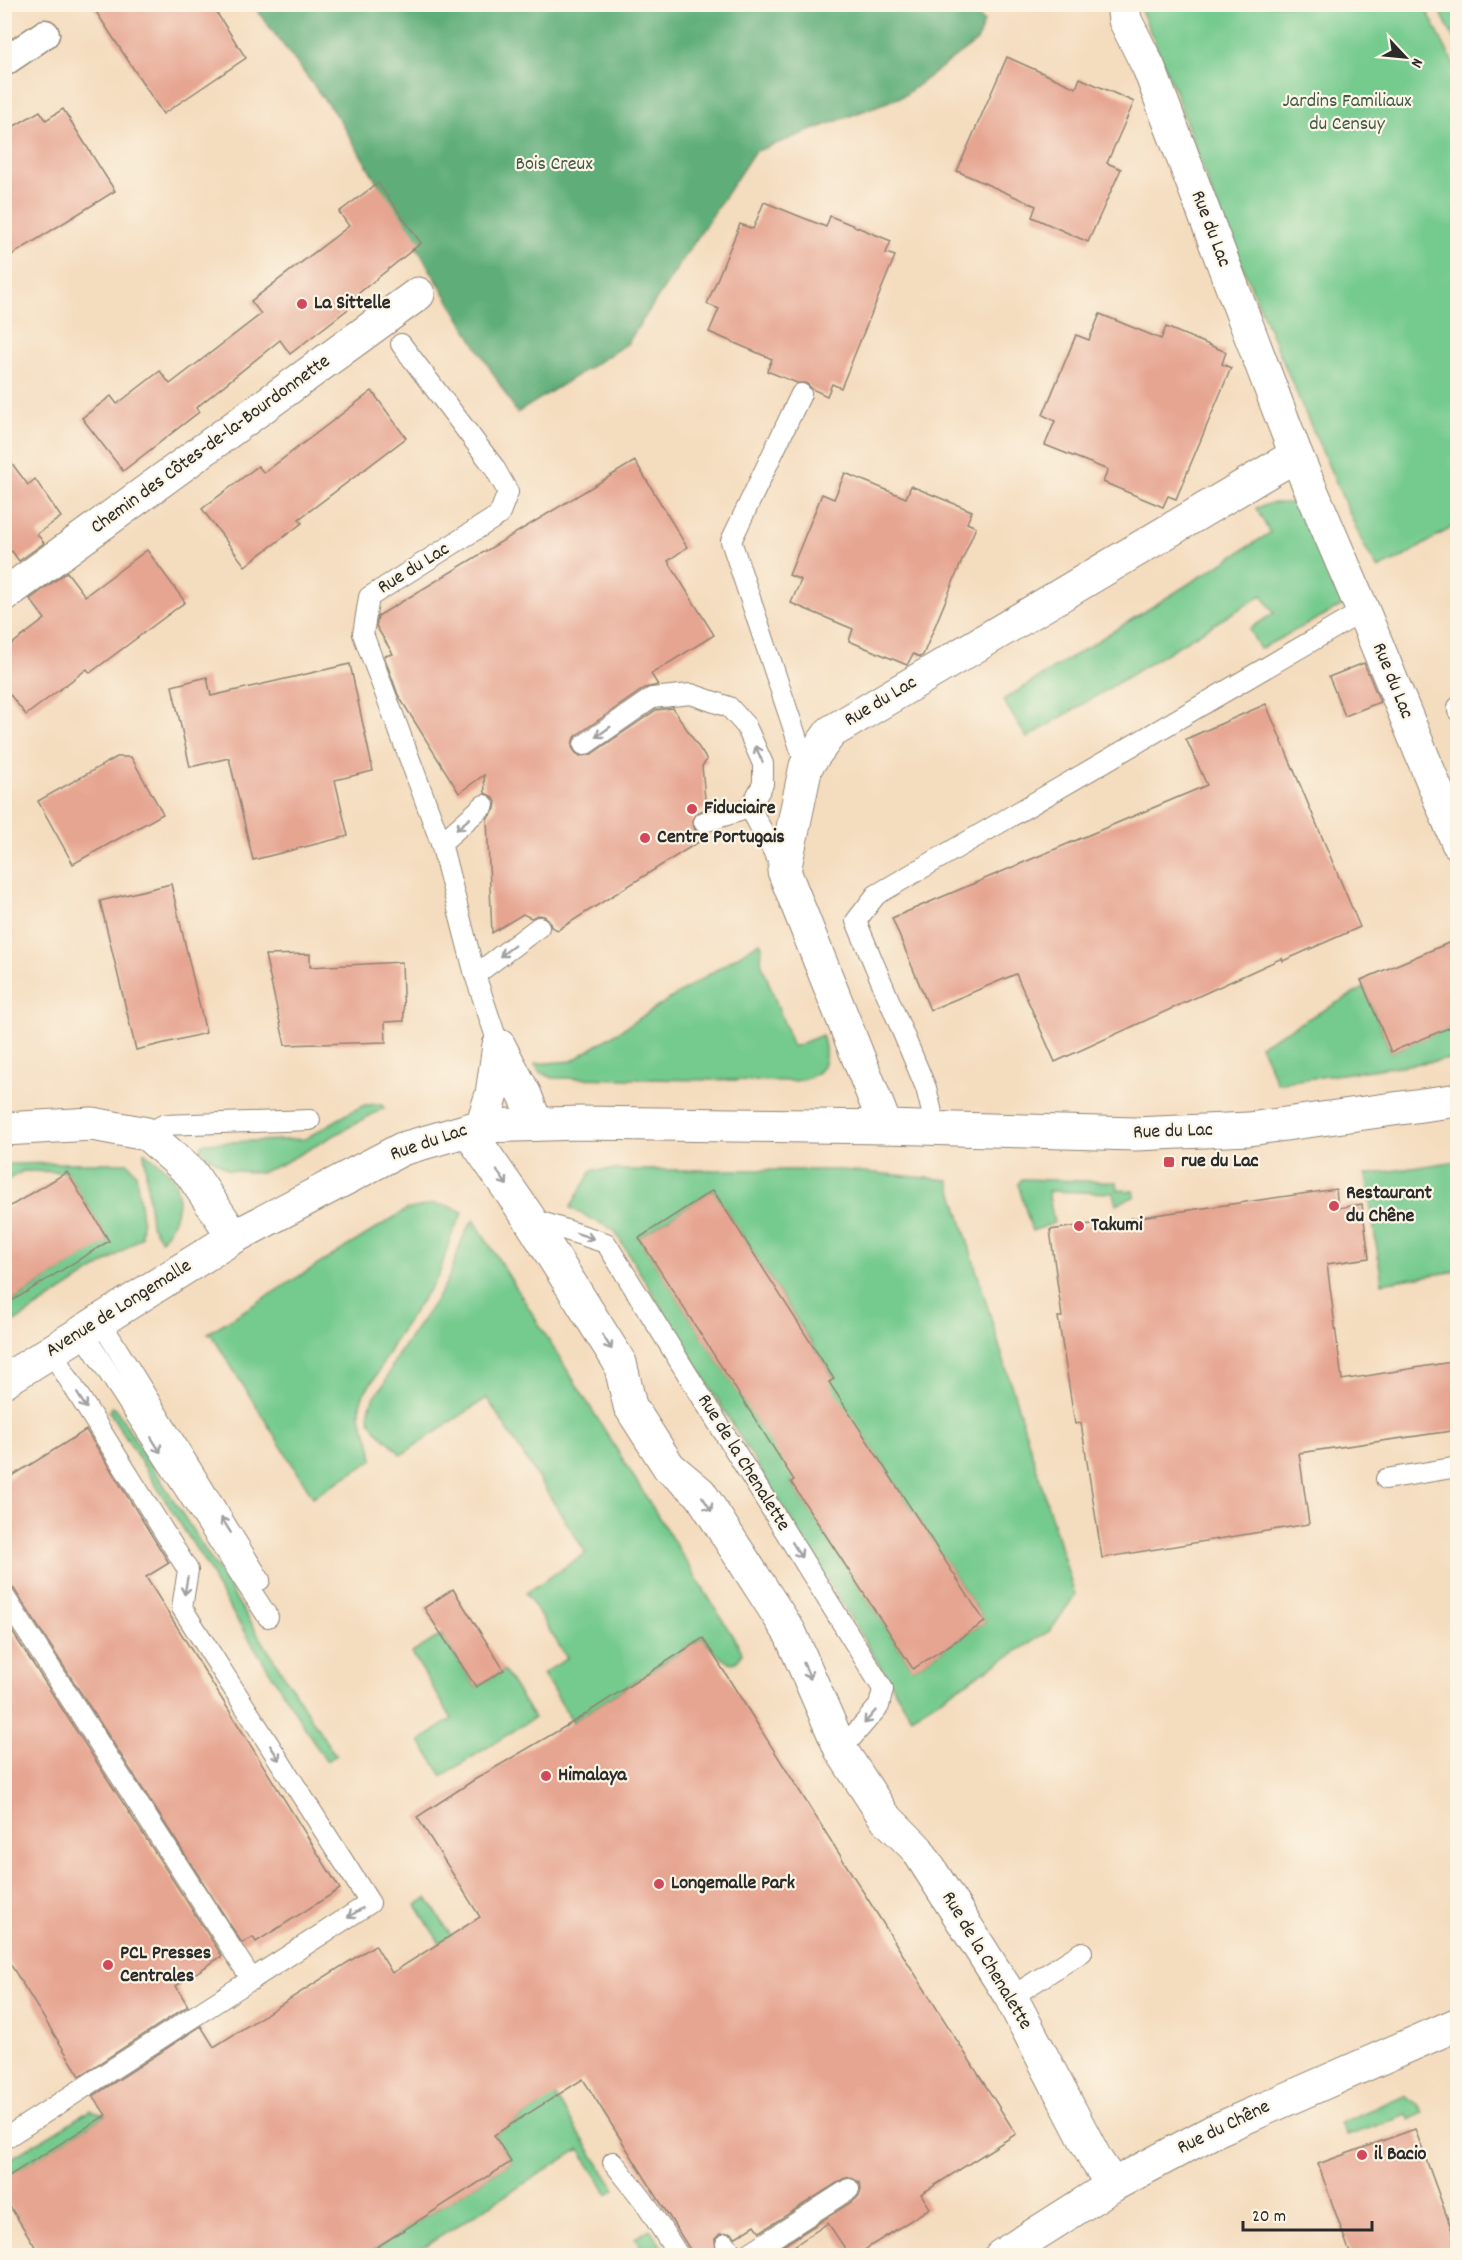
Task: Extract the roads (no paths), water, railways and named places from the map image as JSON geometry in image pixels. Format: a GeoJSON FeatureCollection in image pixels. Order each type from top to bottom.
{"type":"FeatureCollection","features":[{"type":"Feature","properties":{"kind":"street","name":"Rue du Lac"},"geometry":{"type":"LineString","coordinates":[[1124,4],[1125,20],[1149,68],[1296,455],[1458,843]]}},
{"type":"Feature","properties":{"kind":"street"},"geometry":{"type":"LineString","coordinates":[[4,62],[45,34]]}},
{"type":"Feature","properties":{"kind":"street","name":"Chemin des Côtes-de-la-Bourdonnette"},"geometry":{"type":"LineString","coordinates":[[4,595],[418,294]]}},
{"type":"Feature","properties":{"kind":"street","name":"Rue du Lac"},"geometry":{"type":"LineString","coordinates":[[784,871],[806,766],[831,732],[1296,455]]}},
{"type":"Feature","properties":{"kind":"street"},"geometry":{"type":"LineString","coordinates":[[784,871],[886,1126]]}},
{"type":"Feature","properties":{"kind":"street"},"geometry":{"type":"LineString","coordinates":[[499,1046],[525,1095],[536,1124]]}},
{"type":"Feature","properties":{"kind":"street"},"geometry":{"type":"LineString","coordinates":[[475,1128],[492,1094],[499,1046]]}},
{"type":"Feature","properties":{"kind":"street","name":"Rue du Lac"},"geometry":{"type":"LineString","coordinates":[[234,1237],[402,1149],[475,1128],[580,1123],[886,1126],[1135,1134],[1249,1129],[1458,1100]]}},
{"type":"Feature","properties":{"kind":"street"},"geometry":{"type":"LineString","coordinates":[[4,1129],[92,1124],[147,1134],[191,1173],[234,1237]]}},
{"type":"Feature","properties":{"kind":"street","name":"Rue de la Chenalette"},"geometry":{"type":"LineString","coordinates":[[475,1128],[620,1363],[630,1406],[669,1467],[700,1493],[790,1633],[841,1750],[884,1816],[916,1849],[1011,1996],[1096,2160],[1113,2185]]}},
{"type":"Feature","properties":{"kind":"street","name":"Avenue de Longemalle"},"geometry":{"type":"LineString","coordinates":[[4,1381],[234,1237]]}},
{"type":"Feature","properties":{"kind":"street","name":"Rue du Chêne"},"geometry":{"type":"LineString","coordinates":[[1002,2256],[1113,2185],[1214,2131],[1458,2024]]}},
{"type":"Feature","properties":{"kind":"lane","name":"Rue du Lac"},"geometry":{"type":"LineString","coordinates":[[401,344],[494,467],[508,492],[499,515],[369,597],[363,634],[441,843],[476,975],[499,1046]]}},
{"type":"Feature","properties":{"kind":"lane"},"geometry":{"type":"LineString","coordinates":[[801,394],[731,542],[806,766]]}},
{"type":"Feature","properties":{"kind":"lane"},"geometry":{"type":"LineString","coordinates":[[936,1129],[926,1088],[856,921],[876,896],[1363,611]]}},
{"type":"Feature","properties":{"kind":"lane"},"geometry":{"type":"LineString","coordinates":[[584,745],[652,698],[691,694],[729,707],[746,726],[763,764],[763,784],[750,808],[704,822]]}},
{"type":"Feature","properties":{"kind":"lane"},"geometry":{"type":"LineString","coordinates":[[441,843],[484,805]]}},
{"type":"Feature","properties":{"kind":"lane"},"geometry":{"type":"LineString","coordinates":[[750,808],[784,871]]}},
{"type":"Feature","properties":{"kind":"lane"},"geometry":{"type":"LineString","coordinates":[[476,975],[539,927]]}},
{"type":"Feature","properties":{"kind":"lane"},"geometry":{"type":"LineString","coordinates":[[147,1134],[163,1125],[309,1120]]}},
{"type":"Feature","properties":{"kind":"lane","name":"Rue de la Chenalette"},"geometry":{"type":"LineString","coordinates":[[529,1218],[606,1243],[883,1689],[879,1706],[841,1750]]}},
{"type":"Feature","properties":{"kind":"lane"},"geometry":{"type":"LineString","coordinates":[[91,1327],[274,1614]]}},
{"type":"Feature","properties":{"kind":"lane"},"geometry":{"type":"LineString","coordinates":[[4,2139],[370,1903],[182,1608],[188,1570],[51,1351]]}},
{"type":"Feature","properties":{"kind":"lane"},"geometry":{"type":"LineString","coordinates":[[1386,1479],[1458,1467]]}},
{"type":"Feature","properties":{"kind":"lane"},"geometry":{"type":"LineString","coordinates":[[4,1596],[252,1980]]}},
{"type":"Feature","properties":{"kind":"lane"},"geometry":{"type":"LineString","coordinates":[[1011,1996],[1082,1952]]}},
{"type":"Feature","properties":{"kind":"lane"},"geometry":{"type":"LineString","coordinates":[[613,2162],[643,2200],[679,2256]]}},
{"type":"Feature","properties":{"kind":"lane"},"geometry":{"type":"LineString","coordinates":[[745,2256],[849,2189]]}},
{"type":"Feature","properties":{"kind":"place","name":"La Sittelle"},"geometry":{"type":"Point","coordinates":[302,304]}},
{"type":"Feature","properties":{"kind":"place","name":"Fiduciaire"},"geometry":{"type":"Point","coordinates":[692,809]}},
{"type":"Feature","properties":{"kind":"place","name":"Centre Portugais"},"geometry":{"type":"Point","coordinates":[645,838]}},
{"type":"Feature","properties":{"kind":"place","name":"rue du Lac"},"geometry":{"type":"Point","coordinates":[1169,1162]}},
{"type":"Feature","properties":{"kind":"place","name":"Restaurant du Chêne"},"geometry":{"type":"Point","coordinates":[1334,1206]}},
{"type":"Feature","properties":{"kind":"place","name":"Takumi"},"geometry":{"type":"Point","coordinates":[1079,1226]}},
{"type":"Feature","properties":{"kind":"place","name":"Himalaya"},"geometry":{"type":"Point","coordinates":[546,1776]}},
{"type":"Feature","properties":{"kind":"place","name":"Longemalle Park"},"geometry":{"type":"Point","coordinates":[659,1884]}},
{"type":"Feature","properties":{"kind":"place","name":"PCL Presses Centrales"},"geometry":{"type":"Point","coordinates":[108,1965]}},
{"type":"Feature","properties":{"kind":"place","name":"il Bacio"},"geometry":{"type":"Point","coordinates":[1362,2155]}},
{"type":"Feature","properties":{"kind":"park label","name":"Jardins Familiaux du Censuy"},"geometry":{"type":"Point","coordinates":[1347,114]}},
{"type":"Feature","properties":{"kind":"park label","name":"Bois Creux"},"geometry":{"type":"Point","coordinates":[554,165]}}]}
